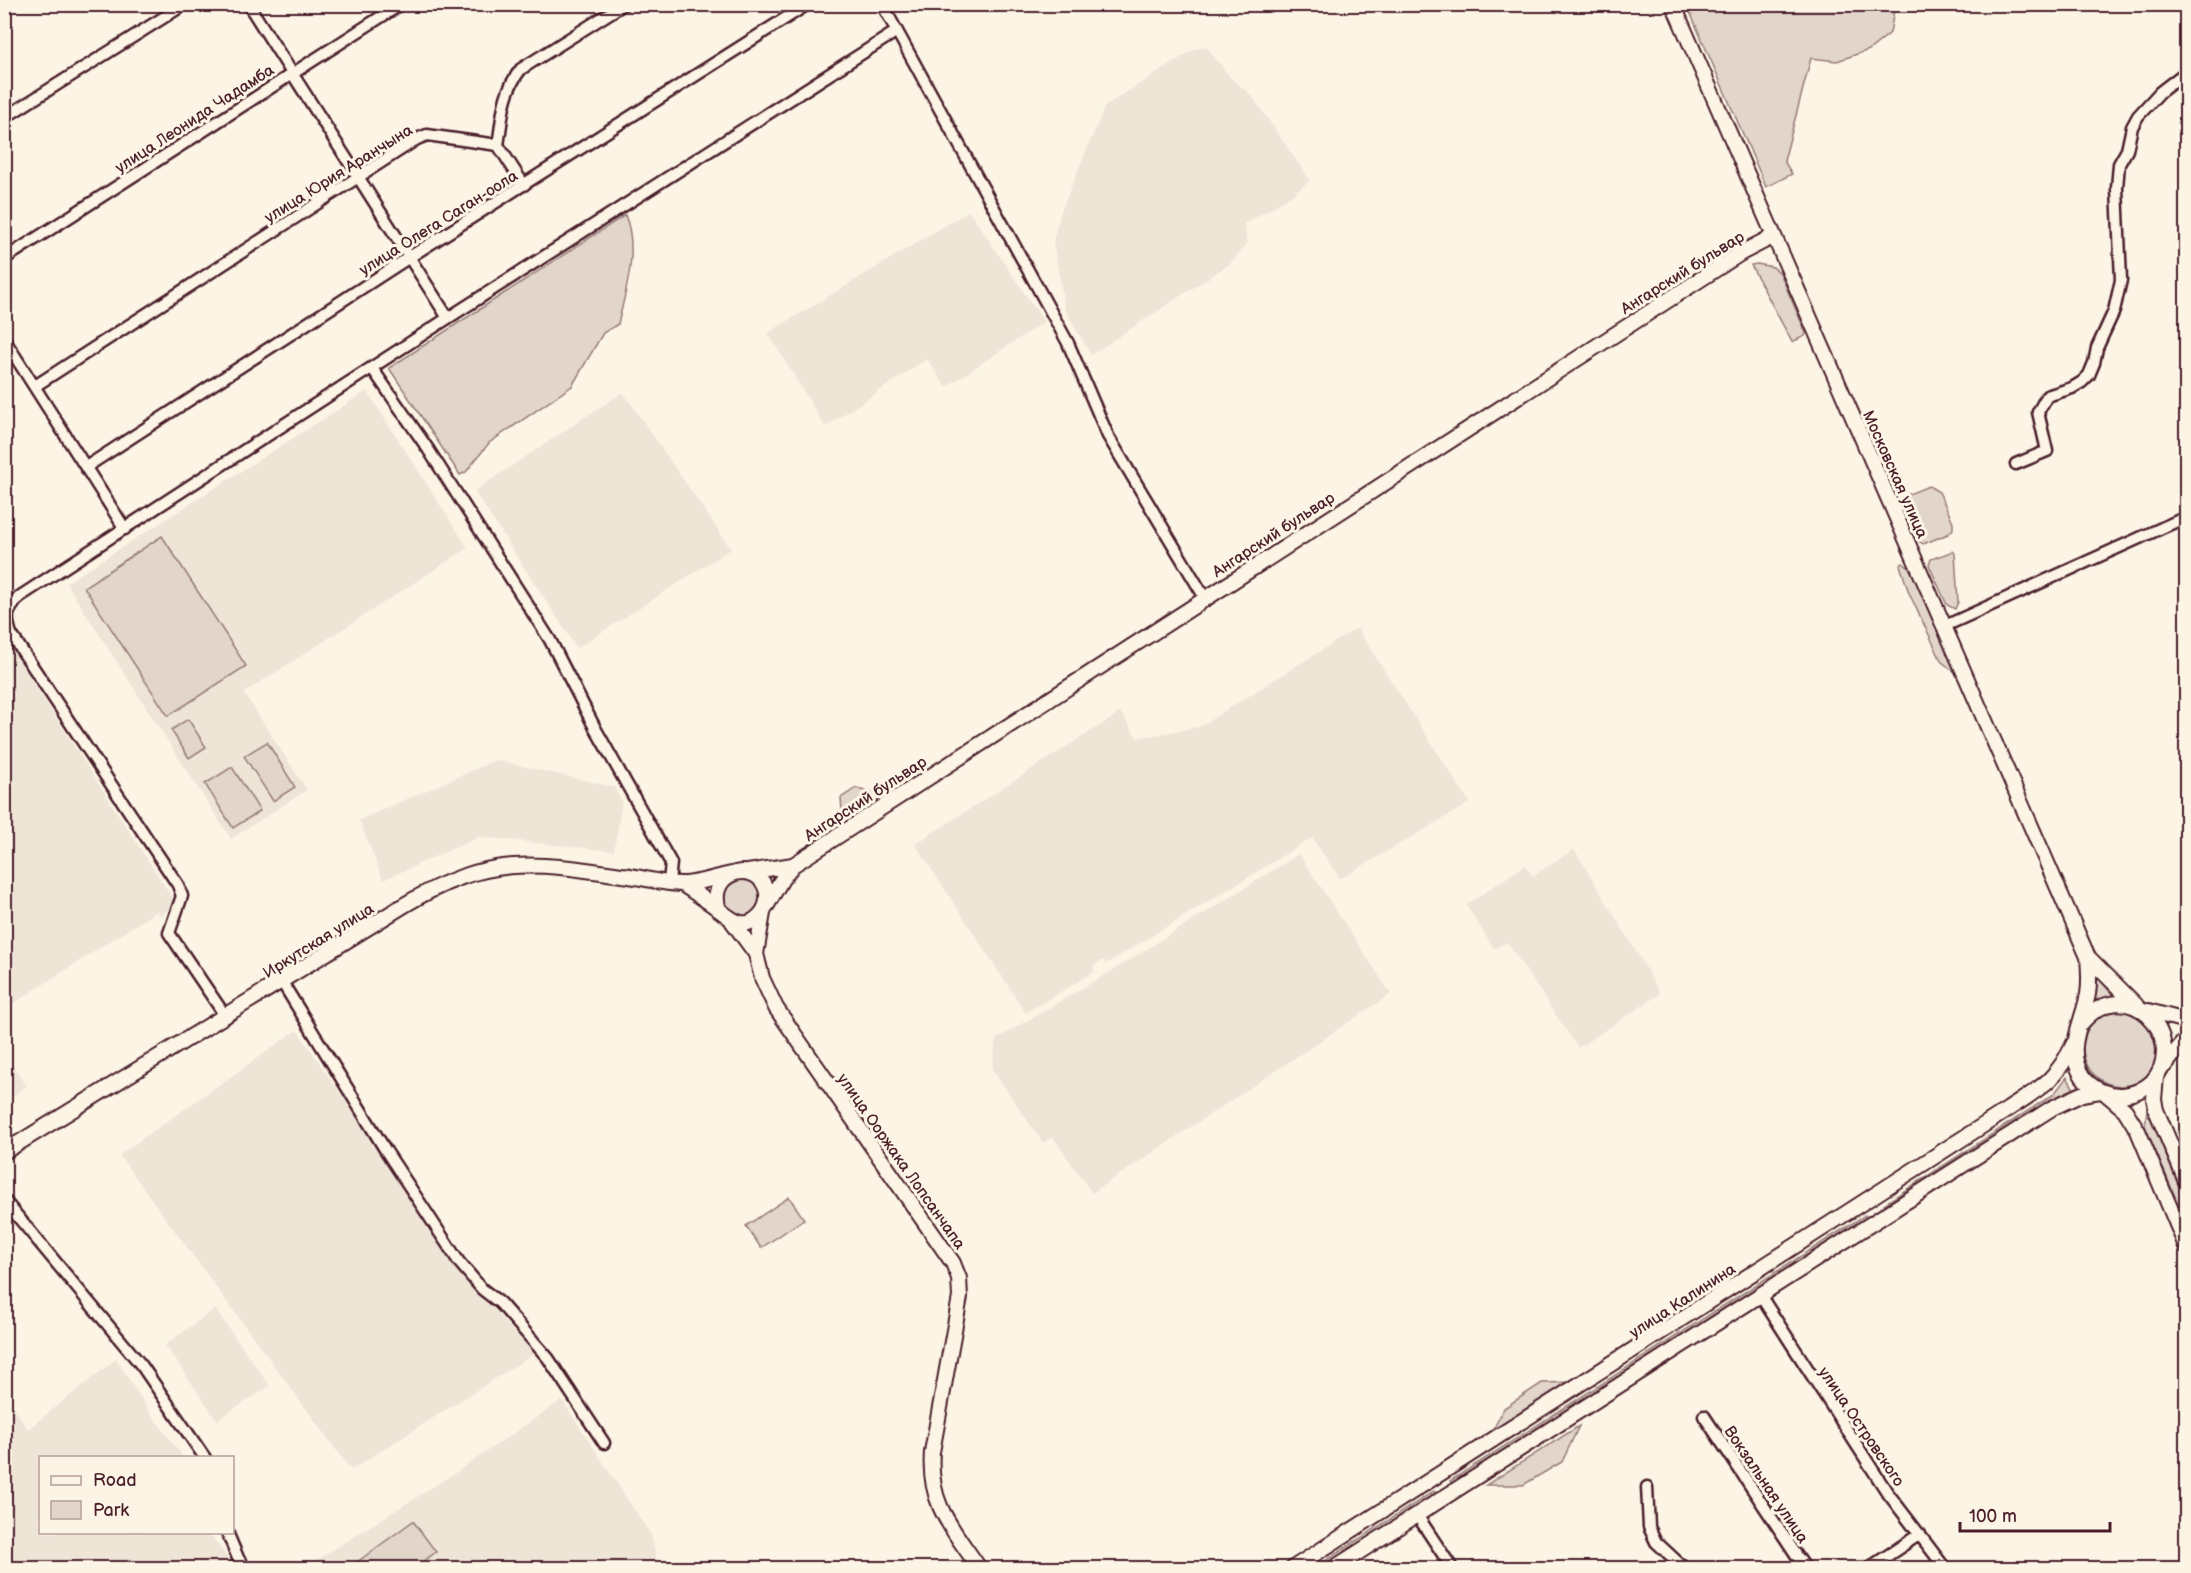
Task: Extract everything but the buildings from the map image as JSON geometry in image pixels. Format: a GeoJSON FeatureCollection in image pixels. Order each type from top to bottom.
{"type":"FeatureCollection","features":[{"type":"Feature","properties":{"kind":"main road","name":"Московская улица"},"geometry":{"type":"LineString","coordinates":[[1673,4],[2088,957],[2139,1007]]}},
{"type":"Feature","properties":{"kind":"main road","name":"Ангарский бульвар"},"geometry":{"type":"LineString","coordinates":[[765,909],[793,865],[1741,253],[1773,236]]}},
{"type":"Feature","properties":{"kind":"main road","name":"Иркутская улица"},"geometry":{"type":"LineString","coordinates":[[4,1152],[448,881],[475,872],[536,864],[676,883],[731,874]]}},
{"type":"Feature","properties":{"kind":"main road","name":"Ангарский бульвар"},"geometry":{"type":"LineString","coordinates":[[747,872],[793,865]]}},
{"type":"Feature","properties":{"kind":"main road"},"geometry":{"type":"LineString","coordinates":[[747,872],[755,875],[766,888],[765,909],[748,922],[732,921],[719,910],[717,893],[719,885],[731,874],[747,872]]}},
{"type":"Feature","properties":{"kind":"main road","name":"Иркутская улица"},"geometry":{"type":"LineString","coordinates":[[676,883],[719,910]]}},
{"type":"Feature","properties":{"kind":"main road","name":"улица Ооржака Лопсанчапа"},"geometry":{"type":"LineString","coordinates":[[765,909],[759,925],[756,954],[762,978],[776,1008],[946,1251],[959,1278],[960,1297],[932,1452],[931,1471],[933,1487],[942,1512],[979,1569]]}},
{"type":"Feature","properties":{"kind":"main road","name":"улица Ооржака Лопсанчапа"},"geometry":{"type":"LineString","coordinates":[[732,921],[756,954]]}},
{"type":"Feature","properties":{"kind":"main road","name":"Московская улица"},"geometry":{"type":"LineString","coordinates":[[2080,1025],[2088,993],[2088,957]]}},
{"type":"Feature","properties":{"kind":"main road"},"geometry":{"type":"LineString","coordinates":[[2187,1021],[2162,1016],[2139,1007],[2115,1003],[2105,1005],[2087,1016],[2080,1025],[2074,1043],[2074,1056],[2085,1080],[2125,1110],[2138,1131],[2187,1246]]}},
{"type":"Feature","properties":{"kind":"main road"},"geometry":{"type":"LineString","coordinates":[[2139,1007],[2152,1015],[2164,1035],[2165,1059],[2159,1074],[2154,1099],[2156,1110],[2187,1181]]}},
{"type":"Feature","properties":{"kind":"main road"},"geometry":{"type":"LineString","coordinates":[[1334,1569],[2052,1108],[2082,1094],[2102,1092],[2124,1095],[2146,1087],[2187,1039]]}},
{"type":"Feature","properties":{"kind":"main road","name":"улица Калинина"},"geometry":{"type":"LineString","coordinates":[[1293,1569],[1874,1197],[2038,1089],[2054,1077],[2074,1043]]}},
{"type":"Feature","properties":{"kind":"main road"},"geometry":{"type":"LineString","coordinates":[[1874,1197],[1886,1215]]}},
{"type":"Feature","properties":{"kind":"main road"},"geometry":{"type":"LineString","coordinates":[[1443,1473],[1454,1491]]}},
{"type":"Feature","properties":{"kind":"street"},"geometry":{"type":"LineString","coordinates":[[4,118],[185,4]]}},
{"type":"Feature","properties":{"kind":"street"},"geometry":{"type":"LineString","coordinates":[[248,4],[356,177],[448,318]]}},
{"type":"Feature","properties":{"kind":"street","name":"улица Леонида Чадамба"},"geometry":{"type":"LineString","coordinates":[[4,259],[401,4]]}},
{"type":"Feature","properties":{"kind":"street"},"geometry":{"type":"LineString","coordinates":[[524,185],[498,145],[506,95],[511,82],[521,69],[624,4]]}},
{"type":"Feature","properties":{"kind":"street","name":"улица Олега Саган-оола"},"geometry":{"type":"LineString","coordinates":[[86,467],[408,258],[808,4]]}},
{"type":"Feature","properties":{"kind":"street"},"geometry":{"type":"LineString","coordinates":[[882,4],[1068,343],[1108,436],[1205,598]]}},
{"type":"Feature","properties":{"kind":"street"},"geometry":{"type":"LineString","coordinates":[[226,1017],[169,933],[182,896],[178,885],[11,634],[7,621],[9,610],[19,597],[448,318],[897,31]]}},
{"type":"Feature","properties":{"kind":"street"},"geometry":{"type":"LineString","coordinates":[[2016,464],[2047,451],[2038,412],[2047,396],[2072,388],[2082,382],[2091,369],[2097,348],[2114,311],[2121,280],[2117,188],[2119,164],[2127,150],[2132,127],[2138,117],[2160,92],[2187,72]]}},
{"type":"Feature","properties":{"kind":"street","name":"улица Юрия Аранчына"},"geometry":{"type":"LineString","coordinates":[[36,386],[417,139],[427,135],[498,145]]}},
{"type":"Feature","properties":{"kind":"street"},"geometry":{"type":"LineString","coordinates":[[4,339],[125,529]]}},
{"type":"Feature","properties":{"kind":"street"},"geometry":{"type":"LineString","coordinates":[[372,368],[428,449],[550,640],[595,728],[671,862],[676,883]]}},
{"type":"Feature","properties":{"kind":"street"},"geometry":{"type":"LineString","coordinates":[[1945,626],[2187,517]]}},
{"type":"Feature","properties":{"kind":"street"},"geometry":{"type":"LineString","coordinates":[[282,982],[386,1151],[459,1262],[482,1289],[500,1303],[548,1358],[604,1443]]}},
{"type":"Feature","properties":{"kind":"street"},"geometry":{"type":"LineString","coordinates":[[4,1200],[142,1366],[204,1456]]}},
{"type":"Feature","properties":{"kind":"street","name":"улица Островского"},"geometry":{"type":"LineString","coordinates":[[1760,1295],[1887,1492],[1944,1569]]}},
{"type":"Feature","properties":{"kind":"street","name":"Вокзальная улица"},"geometry":{"type":"LineString","coordinates":[[1704,1416],[1805,1569]]}},
{"type":"Feature","properties":{"kind":"street"},"geometry":{"type":"LineString","coordinates":[[1647,1487],[1649,1527],[1656,1542],[1684,1569]]}},
{"type":"Feature","properties":{"kind":"street"},"geometry":{"type":"LineString","coordinates":[[1417,1515],[1452,1569]]}},
{"type":"Feature","properties":{"kind":"street"},"geometry":{"type":"LineString","coordinates":[[227,1534],[245,1569]]}},
{"type":"Feature","properties":{"kind":"street"},"geometry":{"type":"LineString","coordinates":[[1869,1569],[1920,1534]]}},
{"type":"Feature","properties":{"kind":"shaded area"},"geometry":{"type":"Polygon","coordinates":[[[1206,46],[1230,77],[1252,96],[1310,180],[1290,197],[1244,224],[1247,244],[1231,263],[1091,355],[1065,310],[1053,241],[1061,211],[1105,106],[1193,50],[1206,46]]]}},
{"type":"Feature","properties":{"kind":"shaded area"},"geometry":{"type":"Polygon","coordinates":[[[969,211],[1044,322],[946,387],[927,359],[825,427],[768,333],[969,211]]]}},
{"type":"Feature","properties":{"kind":"shaded area"},"geometry":{"type":"Polygon","coordinates":[[[367,391],[468,548],[244,693],[307,790],[231,839],[66,583],[367,391]]]}},
{"type":"Feature","properties":{"kind":"shaded area"},"geometry":{"type":"Polygon","coordinates":[[[623,392],[731,549],[577,648],[474,491],[623,392]]]}},
{"type":"Feature","properties":{"kind":"shaded area"},"geometry":{"type":"Polygon","coordinates":[[[1357,628],[1470,803],[1340,879],[1312,838],[1106,964],[1103,960],[1093,966],[1095,971],[1026,1013],[915,844],[1121,712],[1137,738],[1199,727],[1357,628]]]}},
{"type":"Feature","properties":{"kind":"shaded area"},"geometry":{"type":"Polygon","coordinates":[[[4,637],[177,905],[160,916],[157,911],[5,1009],[4,637]]]}},
{"type":"Feature","properties":{"kind":"shaded area"},"geometry":{"type":"Polygon","coordinates":[[[496,760],[614,787],[622,802],[614,851],[479,837],[383,880],[359,820],[496,760]]]}},
{"type":"Feature","properties":{"kind":"shaded area"},"geometry":{"type":"Polygon","coordinates":[[[1574,849],[1660,994],[1578,1048],[1507,942],[1494,949],[1466,905],[1525,865],[1533,876],[1574,849]]]}},
{"type":"Feature","properties":{"kind":"shaded area"},"geometry":{"type":"Polygon","coordinates":[[[1299,854],[1391,994],[1092,1193],[1053,1137],[1043,1143],[992,1069],[996,1039],[1110,972],[1299,854]]]}},
{"type":"Feature","properties":{"kind":"shaded area"},"geometry":{"type":"Polygon","coordinates":[[[297,1030],[466,1278],[534,1354],[351,1470],[119,1155],[297,1030]]]}},
{"type":"Feature","properties":{"kind":"shaded area"},"geometry":{"type":"Polygon","coordinates":[[[4,1053],[27,1086],[5,1102],[4,1102],[4,1053]]]}},
{"type":"Feature","properties":{"kind":"shaded area"},"geometry":{"type":"Polygon","coordinates":[[[215,1309],[270,1386],[217,1420],[165,1345],[215,1309]]]}},
{"type":"Feature","properties":{"kind":"shaded area"},"geometry":{"type":"Polygon","coordinates":[[[116,1359],[149,1411],[182,1456],[39,1456],[39,1534],[210,1534],[236,1568],[5,1568],[5,1396],[28,1429],[116,1359]]]}},
{"type":"Feature","properties":{"kind":"shaded area"},"geometry":{"type":"Polygon","coordinates":[[[562,1400],[651,1535],[659,1568],[304,1568],[458,1471],[562,1400]]]}},
{"type":"Feature","properties":{"kind":"green space"},"geometry":{"type":"Polygon","coordinates":[[[1687,5],[1895,5],[1890,33],[1869,50],[1837,61],[1811,58],[1784,161],[1792,174],[1766,187],[1687,5]]]}},
{"type":"Feature","properties":{"kind":"green space"},"geometry":{"type":"Polygon","coordinates":[[[625,215],[629,228],[631,255],[618,324],[603,333],[572,386],[489,443],[466,472],[460,475],[389,368],[625,215]]]}},
{"type":"Feature","properties":{"kind":"green space"},"geometry":{"type":"Polygon","coordinates":[[[1751,265],[1773,267],[1780,273],[1806,333],[1805,336],[1792,342],[1751,265]]]}},
{"type":"Feature","properties":{"kind":"green space"},"geometry":{"type":"Polygon","coordinates":[[[1929,486],[1939,492],[1953,522],[1953,529],[1948,534],[1923,544],[1917,540],[1902,501],[1906,495],[1929,486]]]}},
{"type":"Feature","properties":{"kind":"green space"},"geometry":{"type":"Polygon","coordinates":[[[162,536],[246,666],[168,716],[84,587],[162,536]]]}},
{"type":"Feature","properties":{"kind":"green space"},"geometry":{"type":"Polygon","coordinates":[[[1953,551],[1958,602],[1955,609],[1947,605],[1929,565],[1931,559],[1953,551]]]}},
{"type":"Feature","properties":{"kind":"green space"},"geometry":{"type":"Polygon","coordinates":[[[1903,563],[1914,572],[1959,675],[1942,662],[1909,593],[1900,565],[1903,563]]]}},
{"type":"Feature","properties":{"kind":"green space"},"geometry":{"type":"Polygon","coordinates":[[[188,719],[206,747],[189,758],[171,730],[188,719]]]}},
{"type":"Feature","properties":{"kind":"green space"},"geometry":{"type":"Polygon","coordinates":[[[267,742],[295,787],[273,801],[244,756],[267,742]]]}},
{"type":"Feature","properties":{"kind":"green space"},"geometry":{"type":"Polygon","coordinates":[[[232,767],[260,811],[233,828],[205,784],[232,767]]]}},
{"type":"Feature","properties":{"kind":"green space"},"geometry":{"type":"Polygon","coordinates":[[[856,788],[873,794],[874,800],[848,816],[842,811],[841,798],[856,788]]]}},
{"type":"Feature","properties":{"kind":"green space"},"geometry":{"type":"Polygon","coordinates":[[[750,877],[763,893],[757,913],[744,919],[725,911],[722,891],[730,880],[750,877]]]}},
{"type":"Feature","properties":{"kind":"green space"},"geometry":{"type":"Polygon","coordinates":[[[2093,971],[2115,998],[2093,1005],[2093,971]]]}},
{"type":"Feature","properties":{"kind":"green space"},"geometry":{"type":"Polygon","coordinates":[[[2121,1010],[2135,1013],[2148,1021],[2156,1034],[2159,1048],[2156,1062],[2148,1075],[2135,1083],[2121,1086],[2107,1083],[2094,1075],[2086,1062],[2083,1048],[2086,1034],[2094,1021],[2107,1013],[2121,1010]]]}},
{"type":"Feature","properties":{"kind":"green space"},"geometry":{"type":"Polygon","coordinates":[[[2067,1077],[2077,1094],[1887,1209],[1884,1204],[2054,1094],[2067,1077]]]}},
{"type":"Feature","properties":{"kind":"green space"},"geometry":{"type":"Polygon","coordinates":[[[2147,1109],[2186,1204],[2186,1222],[2145,1126],[2147,1109]]]}},
{"type":"Feature","properties":{"kind":"green space"},"geometry":{"type":"Polygon","coordinates":[[[789,1197],[804,1219],[761,1248],[746,1226],[789,1197]]]}},
{"type":"Feature","properties":{"kind":"green space"},"geometry":{"type":"Polygon","coordinates":[[[1865,1215],[1868,1221],[1454,1487],[1450,1481],[1865,1215]]]}},
{"type":"Feature","properties":{"kind":"green space"},"geometry":{"type":"Polygon","coordinates":[[[1572,1382],[1490,1436],[1504,1408],[1542,1383],[1572,1382]]]}},
{"type":"Feature","properties":{"kind":"green space"},"geometry":{"type":"Polygon","coordinates":[[[1579,1426],[1562,1462],[1523,1485],[1486,1485],[1579,1426]]]}},
{"type":"Feature","properties":{"kind":"green space"},"geometry":{"type":"Polygon","coordinates":[[[1434,1491],[1437,1498],[1327,1568],[1314,1568],[1434,1491]]]}},
{"type":"Feature","properties":{"kind":"green space"},"geometry":{"type":"Polygon","coordinates":[[[413,1521],[436,1552],[414,1568],[349,1568],[413,1521]]]}}]}
